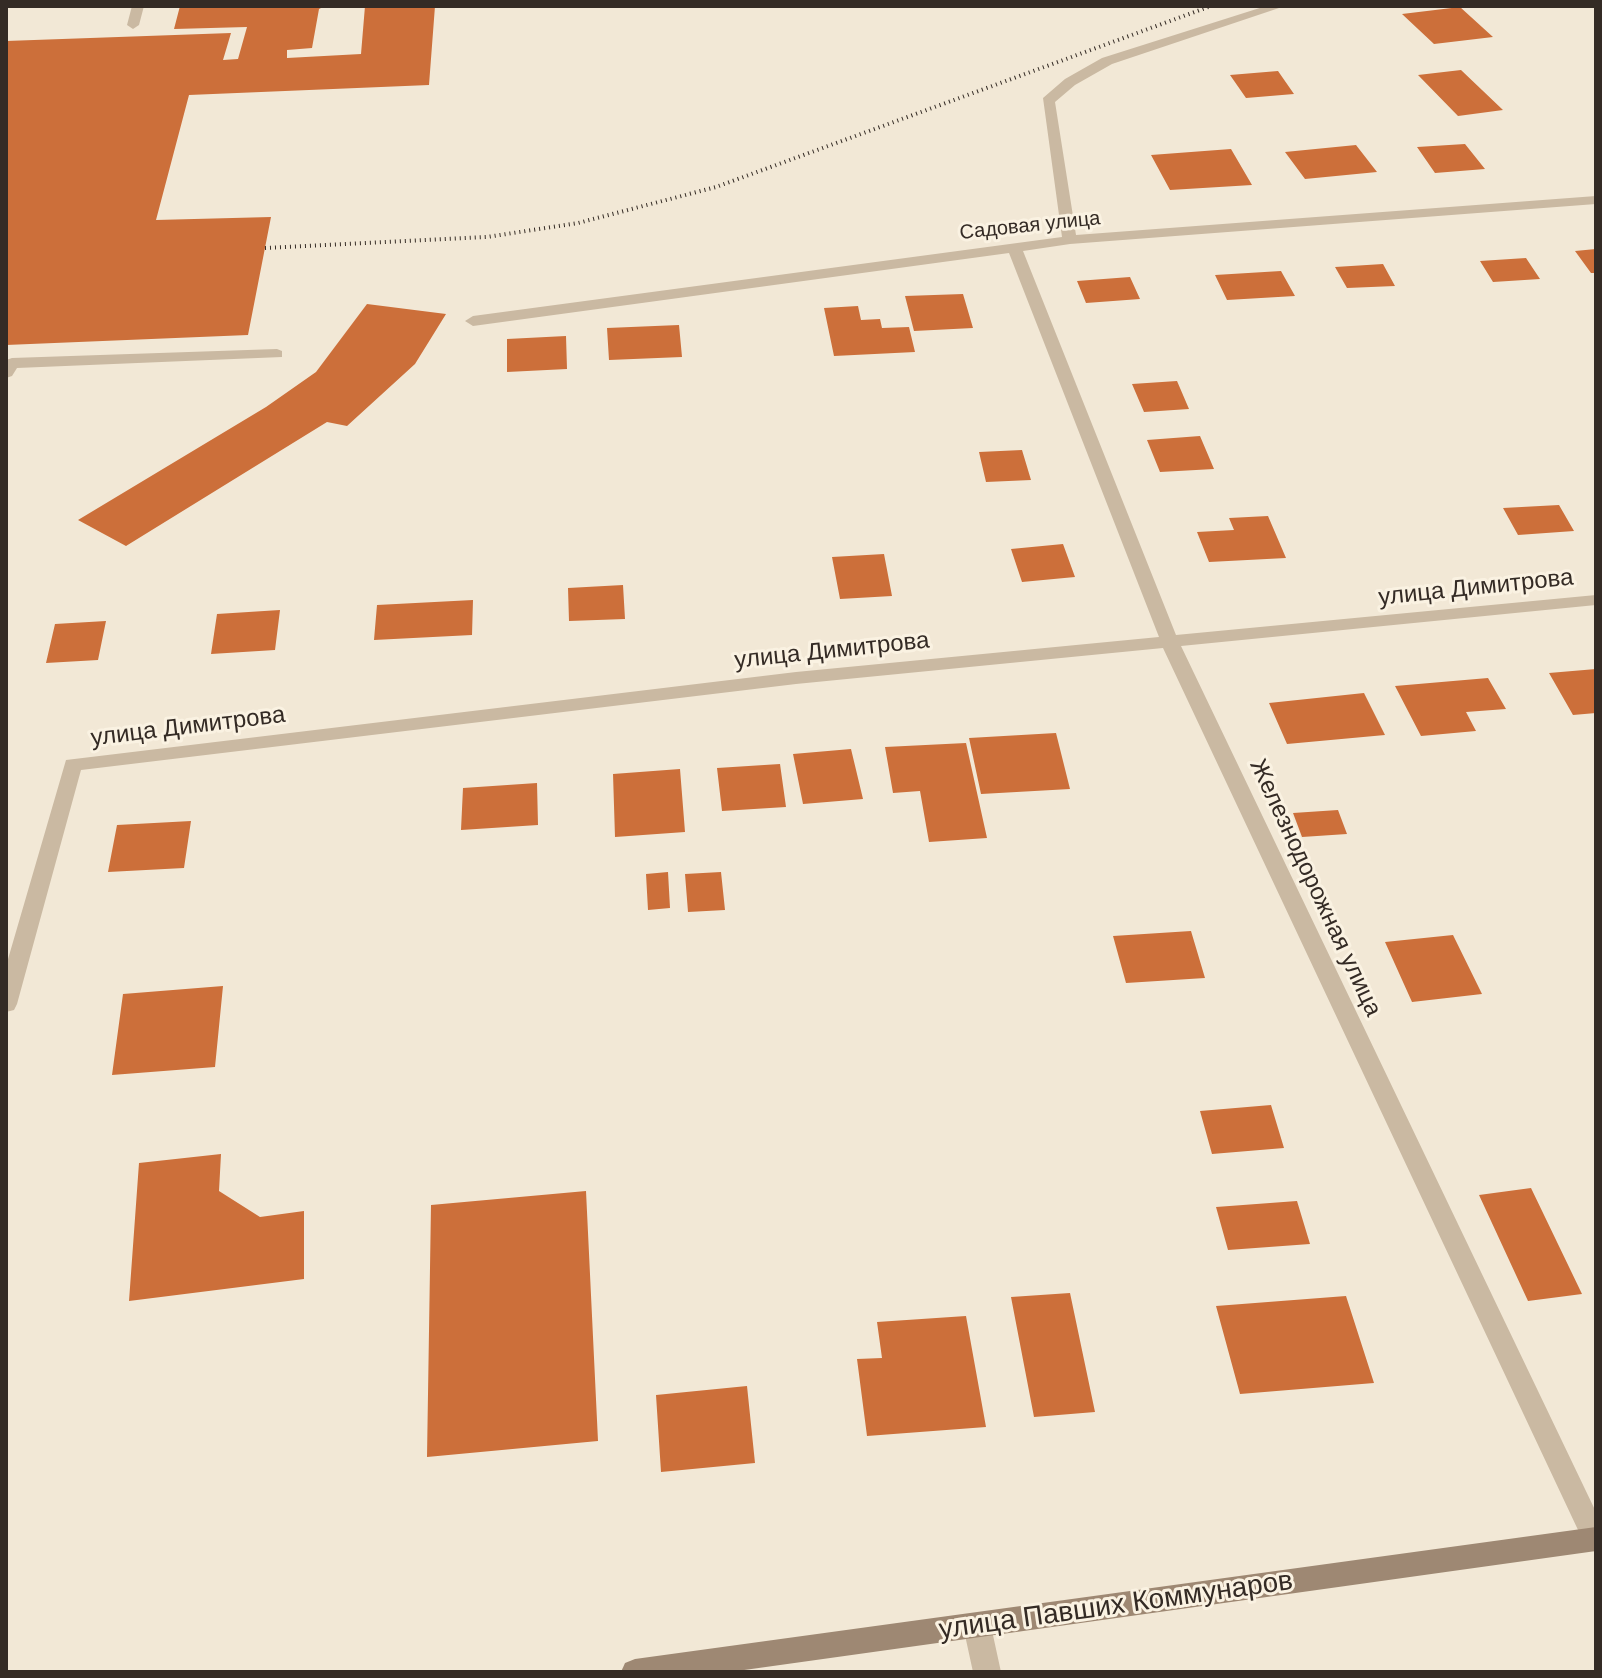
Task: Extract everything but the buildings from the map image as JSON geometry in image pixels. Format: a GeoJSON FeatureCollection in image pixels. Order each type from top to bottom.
{"type":"FeatureCollection","features":[{"type":"Feature","properties":{"kind":"street"},"geometry":{"type":"LineString","coordinates":[[133,25],[138,6]]}},
{"type":"Feature","properties":{"kind":"street"},"geometry":{"type":"LineString","coordinates":[[1070,240],[1048,101],[1070,82],[1107,61],[1279,6]]}},
{"type":"Feature","properties":{"kind":"street","name":"Садовая улица"},"geometry":{"type":"LineString","coordinates":[[473,321],[1014,246],[1596,200]]}},
{"type":"Feature","properties":{"kind":"street","name":"Железнодорожная улица"},"geometry":{"type":"LineString","coordinates":[[1014,246],[1170,643],[1596,1539]]}},
{"type":"Feature","properties":{"kind":"street"},"geometry":{"type":"LineString","coordinates":[[6,373],[12,363],[277,354]]}},
{"type":"Feature","properties":{"kind":"street","name":"улица Димитрова"},"geometry":{"type":"LineString","coordinates":[[6,1004],[73,765],[796,678],[1596,600]]}},
{"type":"Feature","properties":{"kind":"street","name":"улица Павших Коммунаров"},"geometry":{"type":"LineString","coordinates":[[635,1672],[1596,1539]]}},
{"type":"Feature","properties":{"kind":"street"},"geometry":{"type":"LineString","coordinates":[[977,1626],[987,1672]]}},
{"type":"Feature","properties":{"kind":"railway"},"geometry":{"type":"LineString","coordinates":[[265,248],[487,237],[578,223],[716,187],[1211,6]]}}]}
